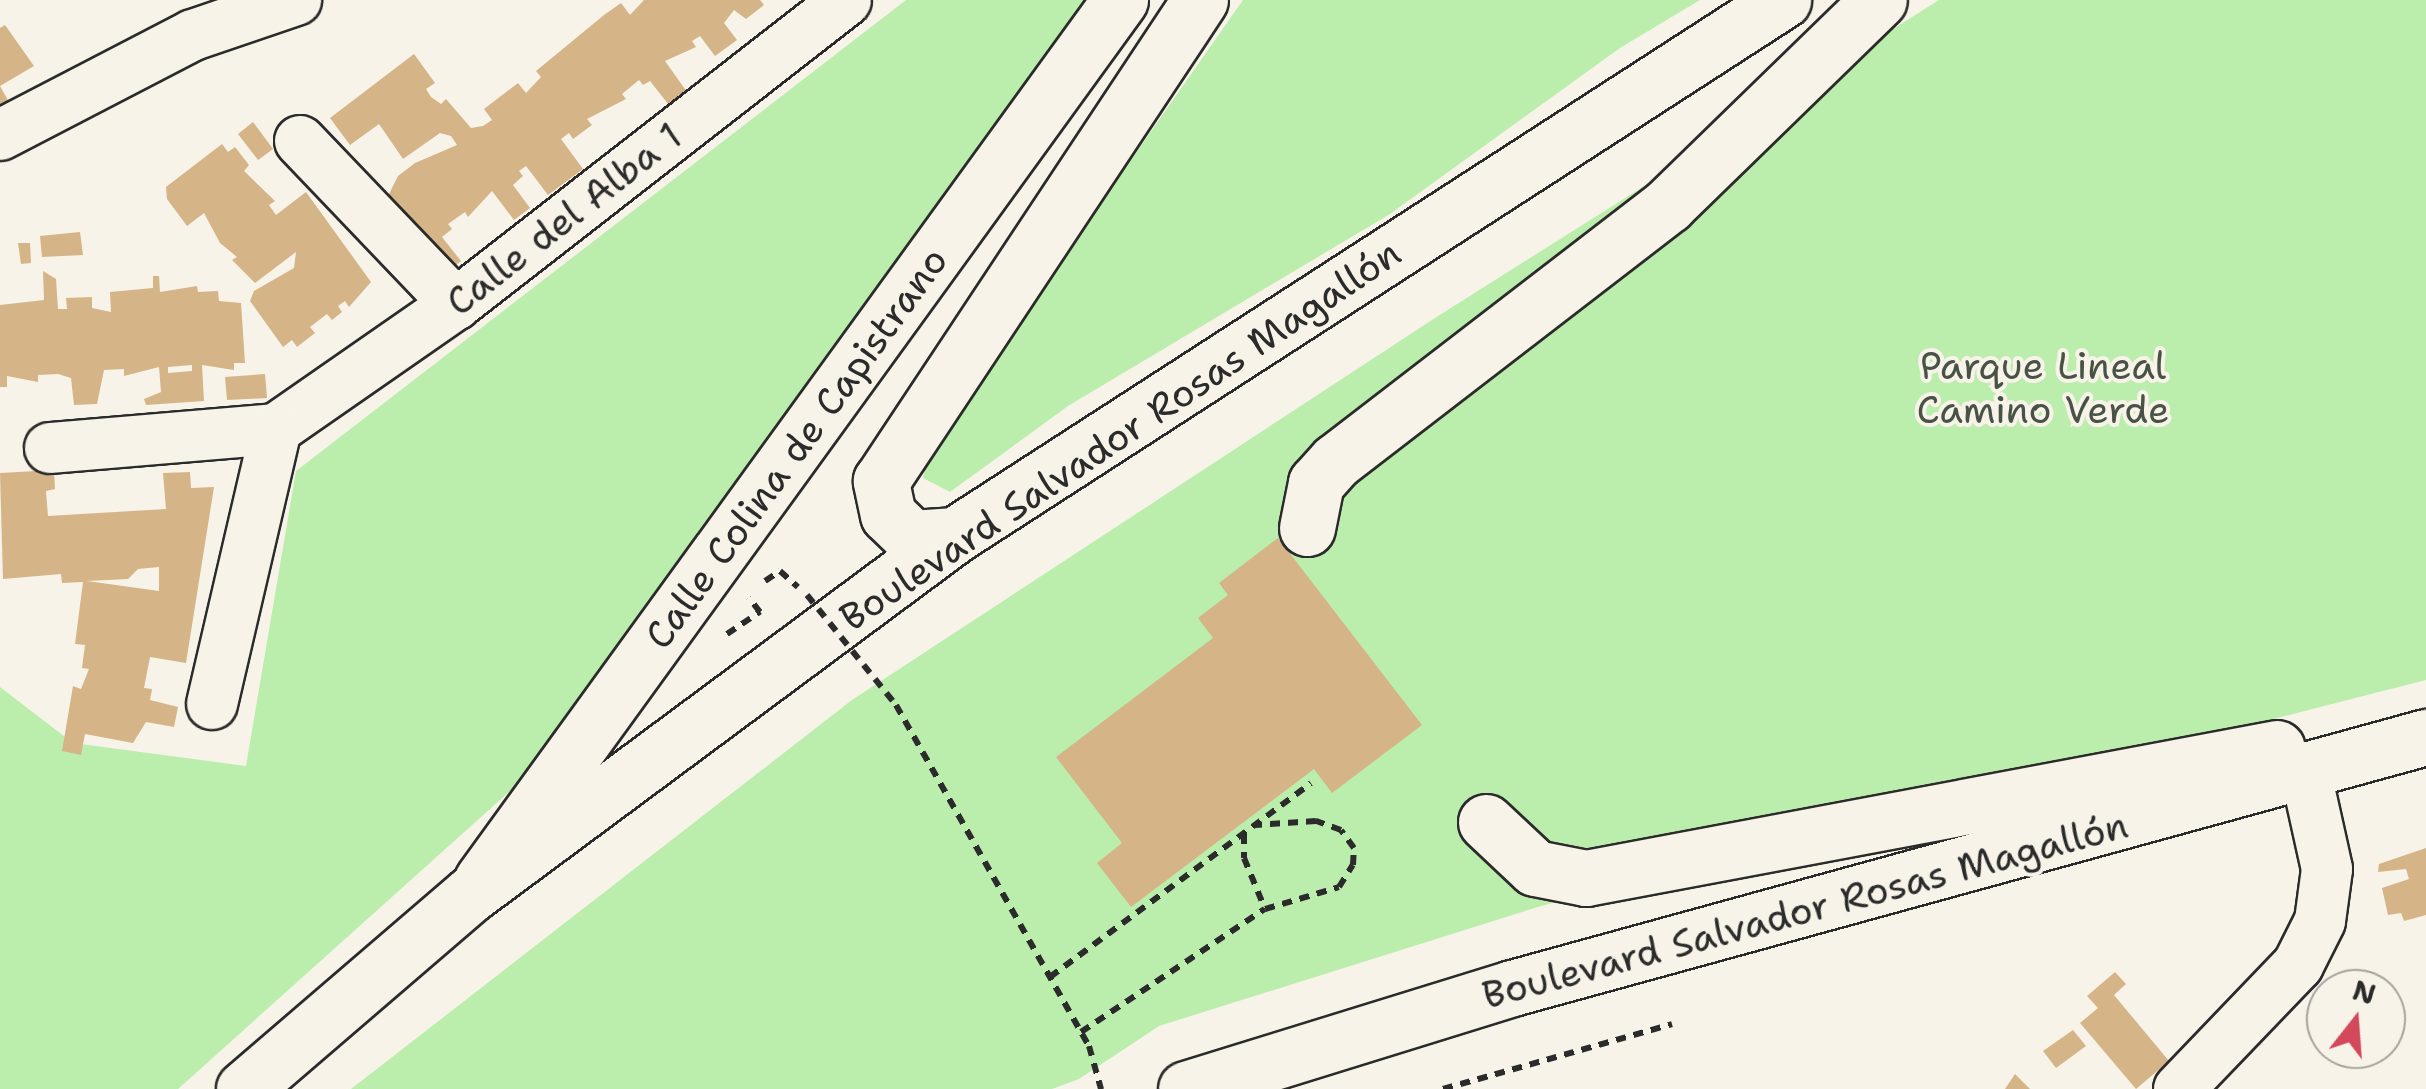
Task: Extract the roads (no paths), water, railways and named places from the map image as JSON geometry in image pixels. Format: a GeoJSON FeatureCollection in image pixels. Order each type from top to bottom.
{"type":"FeatureCollection","features":[{"type":"Feature","properties":{"kind":"main road","name":"Calle Colina de Capistrano"},"geometry":{"type":"LineString","coordinates":[[471,894],[1120,0]]}},
{"type":"Feature","properties":{"kind":"main road","name":"Calle Colina de Capistrano"},"geometry":{"type":"LineString","coordinates":[[956,536],[912,538],[888,516],[881,481],[896,450],[1200,0]]}},
{"type":"Feature","properties":{"kind":"main road","name":"Boulevard Salvador Rosas Magallón"},"geometry":{"type":"LineString","coordinates":[[244,1089],[471,894],[956,536],[1784,0]]}},
{"type":"Feature","properties":{"kind":"main road"},"geometry":{"type":"LineString","coordinates":[[1307,528],[1316,484],[1336,461],[1668,205],[1879,0]]}},
{"type":"Feature","properties":{"kind":"main road"},"geometry":{"type":"LineString","coordinates":[[825,408],[896,450]]}},
{"type":"Feature","properties":{"kind":"main road"},"geometry":{"type":"LineString","coordinates":[[1486,822],[1535,868],[1586,878],[2426,722]]}},
{"type":"Feature","properties":{"kind":"main road","name":"Boulevard Salvador Rosas Magallón"},"geometry":{"type":"LineString","coordinates":[[1186,1089],[1512,988],[2306,774],[2426,738]]}},
{"type":"Feature","properties":{"kind":"street"},"geometry":{"type":"LineString","coordinates":[[0,134],[193,35],[296,0]]}},
{"type":"Feature","properties":{"kind":"street","name":"Calle del Alba 1"},"geometry":{"type":"LineString","coordinates":[[276,429],[456,304],[846,0]]}},
{"type":"Feature","properties":{"kind":"street"},"geometry":{"type":"LineString","coordinates":[[300,140],[456,304]]}},
{"type":"Feature","properties":{"kind":"street"},"geometry":{"type":"LineString","coordinates":[[50,448],[276,429],[212,704]]}},
{"type":"Feature","properties":{"kind":"street"},"geometry":{"type":"LineString","coordinates":[[2180,1089],[2298,965],[2320,921],[2326,869],[2306,774]]}},
{"type":"Feature","properties":{"kind":"park label","name":"Parque Lineal Camino Verde"},"geometry":{"type":"Point","coordinates":[2043,388]}}]}
